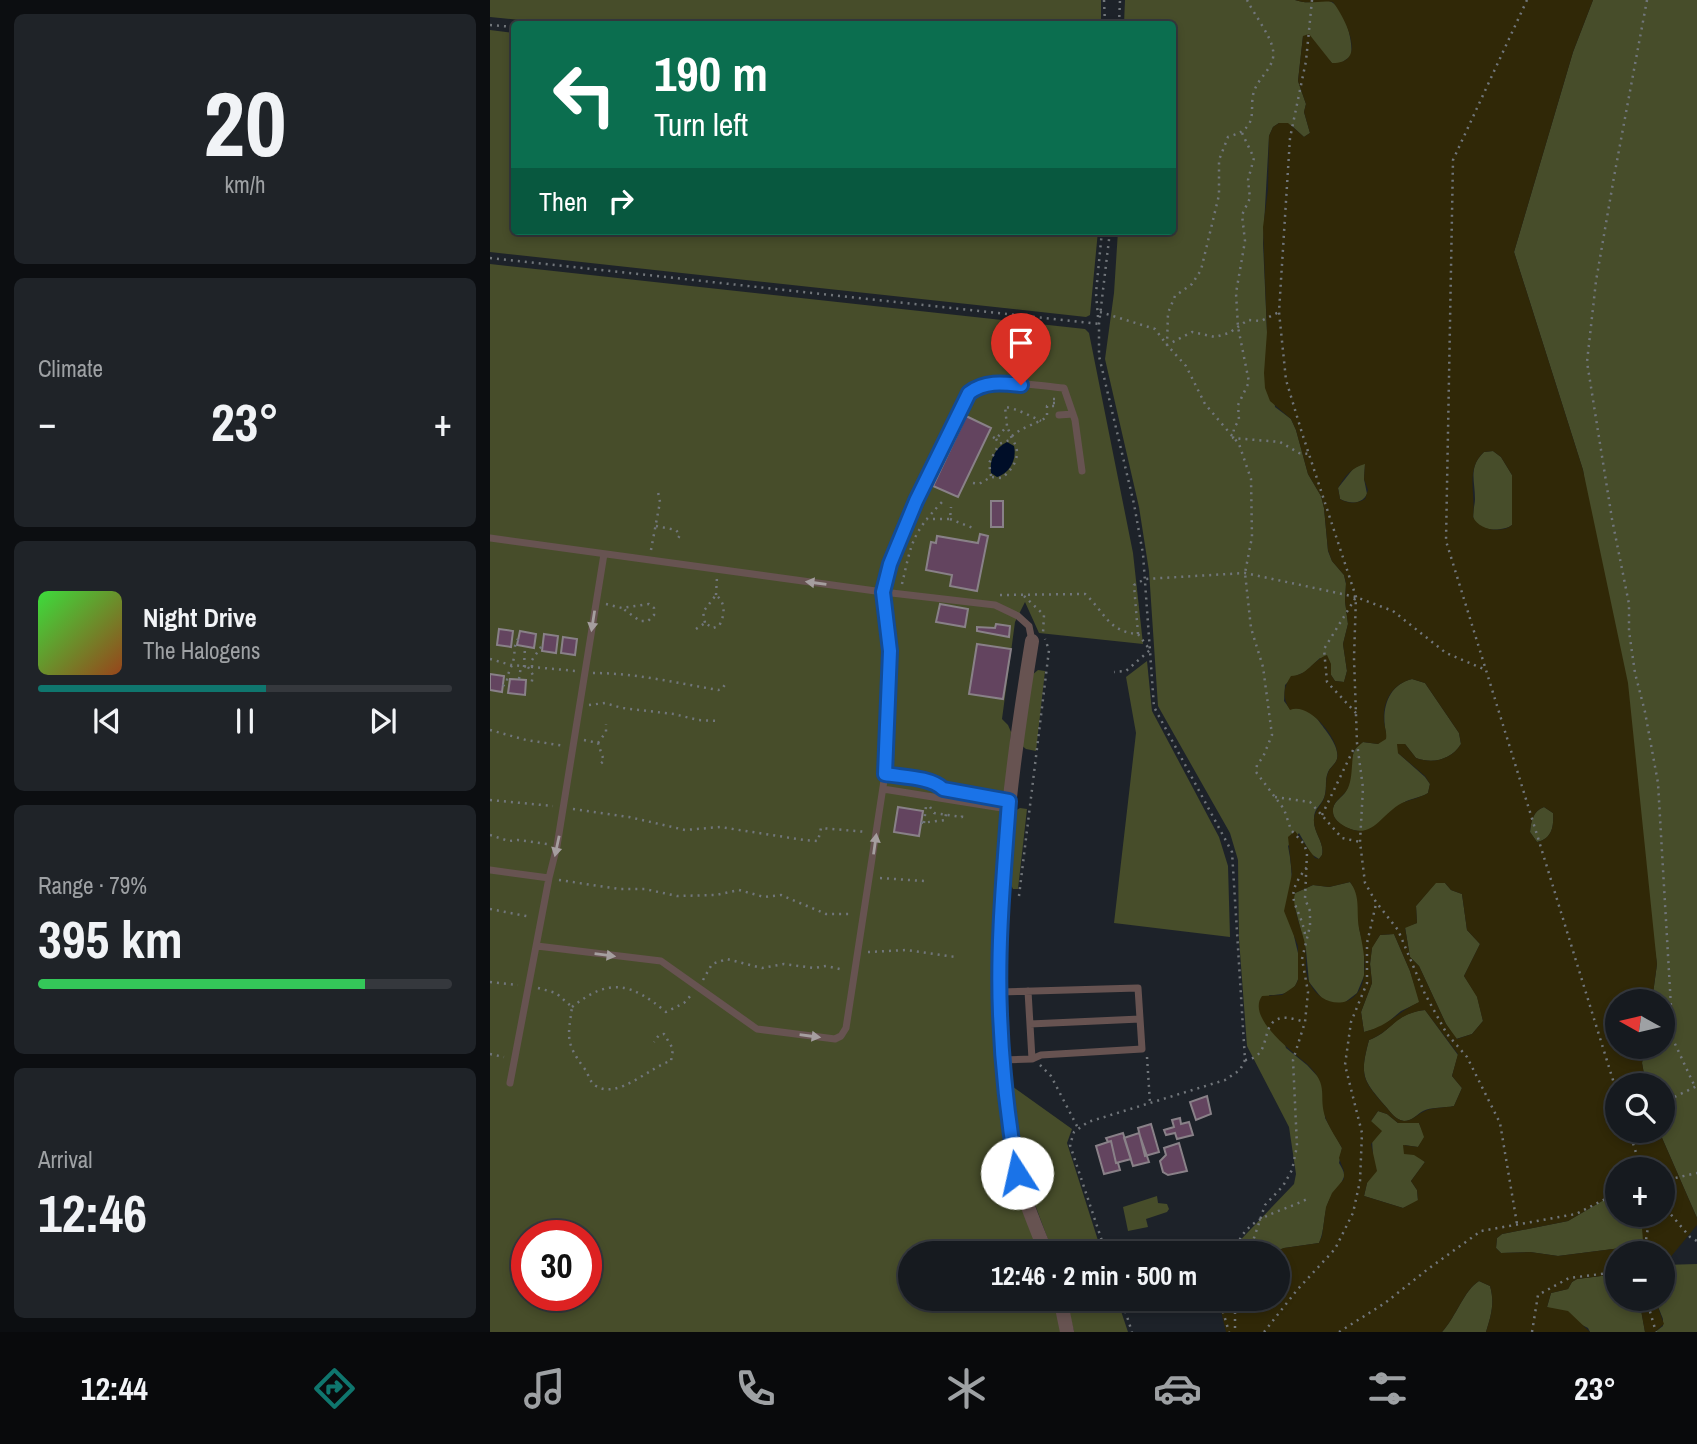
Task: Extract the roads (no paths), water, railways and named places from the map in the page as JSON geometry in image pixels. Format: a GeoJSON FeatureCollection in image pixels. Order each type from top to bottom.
{"type":"FeatureCollection","features":[{"type":"Feature","properties":{"kind":"street"},"geometry":{"type":"LineString","coordinates":[[1032,641],[1008,805],[1000,992],[1009,1128],[1017,1173],[1042,1241]]}},
{"type":"Feature","properties":{"kind":"street"},"geometry":{"type":"LineString","coordinates":[[1063,1311],[1067,1332]]}},
{"type":"Feature","properties":{"kind":"lane"},"geometry":{"type":"LineString","coordinates":[[537,946],[661,961],[757,1029],[835,1039],[841,1036],[846,1028],[885,774],[890,651],[883,592],[890,564],[916,501],[969,393],[979,385],[1000,383],[1064,388],[1073,414],[1082,471]]}},
{"type":"Feature","properties":{"kind":"lane"},"geometry":{"type":"LineString","coordinates":[[1059,415],[1073,414]]}},
{"type":"Feature","properties":{"kind":"lane"},"geometry":{"type":"LineString","coordinates":[[490,538],[995,605],[1018,616],[1028,626],[1032,641]]}},
{"type":"Feature","properties":{"kind":"lane"},"geometry":{"type":"LineString","coordinates":[[901,540],[911,543]]}},
{"type":"Feature","properties":{"kind":"lane"},"geometry":{"type":"LineString","coordinates":[[510,1083],[564,808],[604,554]]}},
{"type":"Feature","properties":{"kind":"lane"},"geometry":{"type":"LineString","coordinates":[[885,774],[931,782],[943,789],[1008,805]]}},
{"type":"Feature","properties":{"kind":"lane"},"geometry":{"type":"LineString","coordinates":[[883,789],[1008,805]]}},
{"type":"Feature","properties":{"kind":"lane"},"geometry":{"type":"LineString","coordinates":[[490,870],[549,878]]}},
{"type":"Feature","properties":{"kind":"lane"},"geometry":{"type":"LineString","coordinates":[[1000,992],[1138,988],[1142,1049],[1003,1060]]}},
{"type":"Feature","properties":{"kind":"lane"},"geometry":{"type":"LineString","coordinates":[[1028,991],[1032,1059]]}},
{"type":"Feature","properties":{"kind":"lane"},"geometry":{"type":"LineString","coordinates":[[1030,1024],[1140,1018]]}},
{"type":"Feature","properties":{"kind":"water"},"geometry":{"type":"Polygon","coordinates":[[[1007,442],[1014,446],[1013,460],[1009,469],[997,477],[991,473],[992,459],[996,451],[1007,442]]]}}]}
